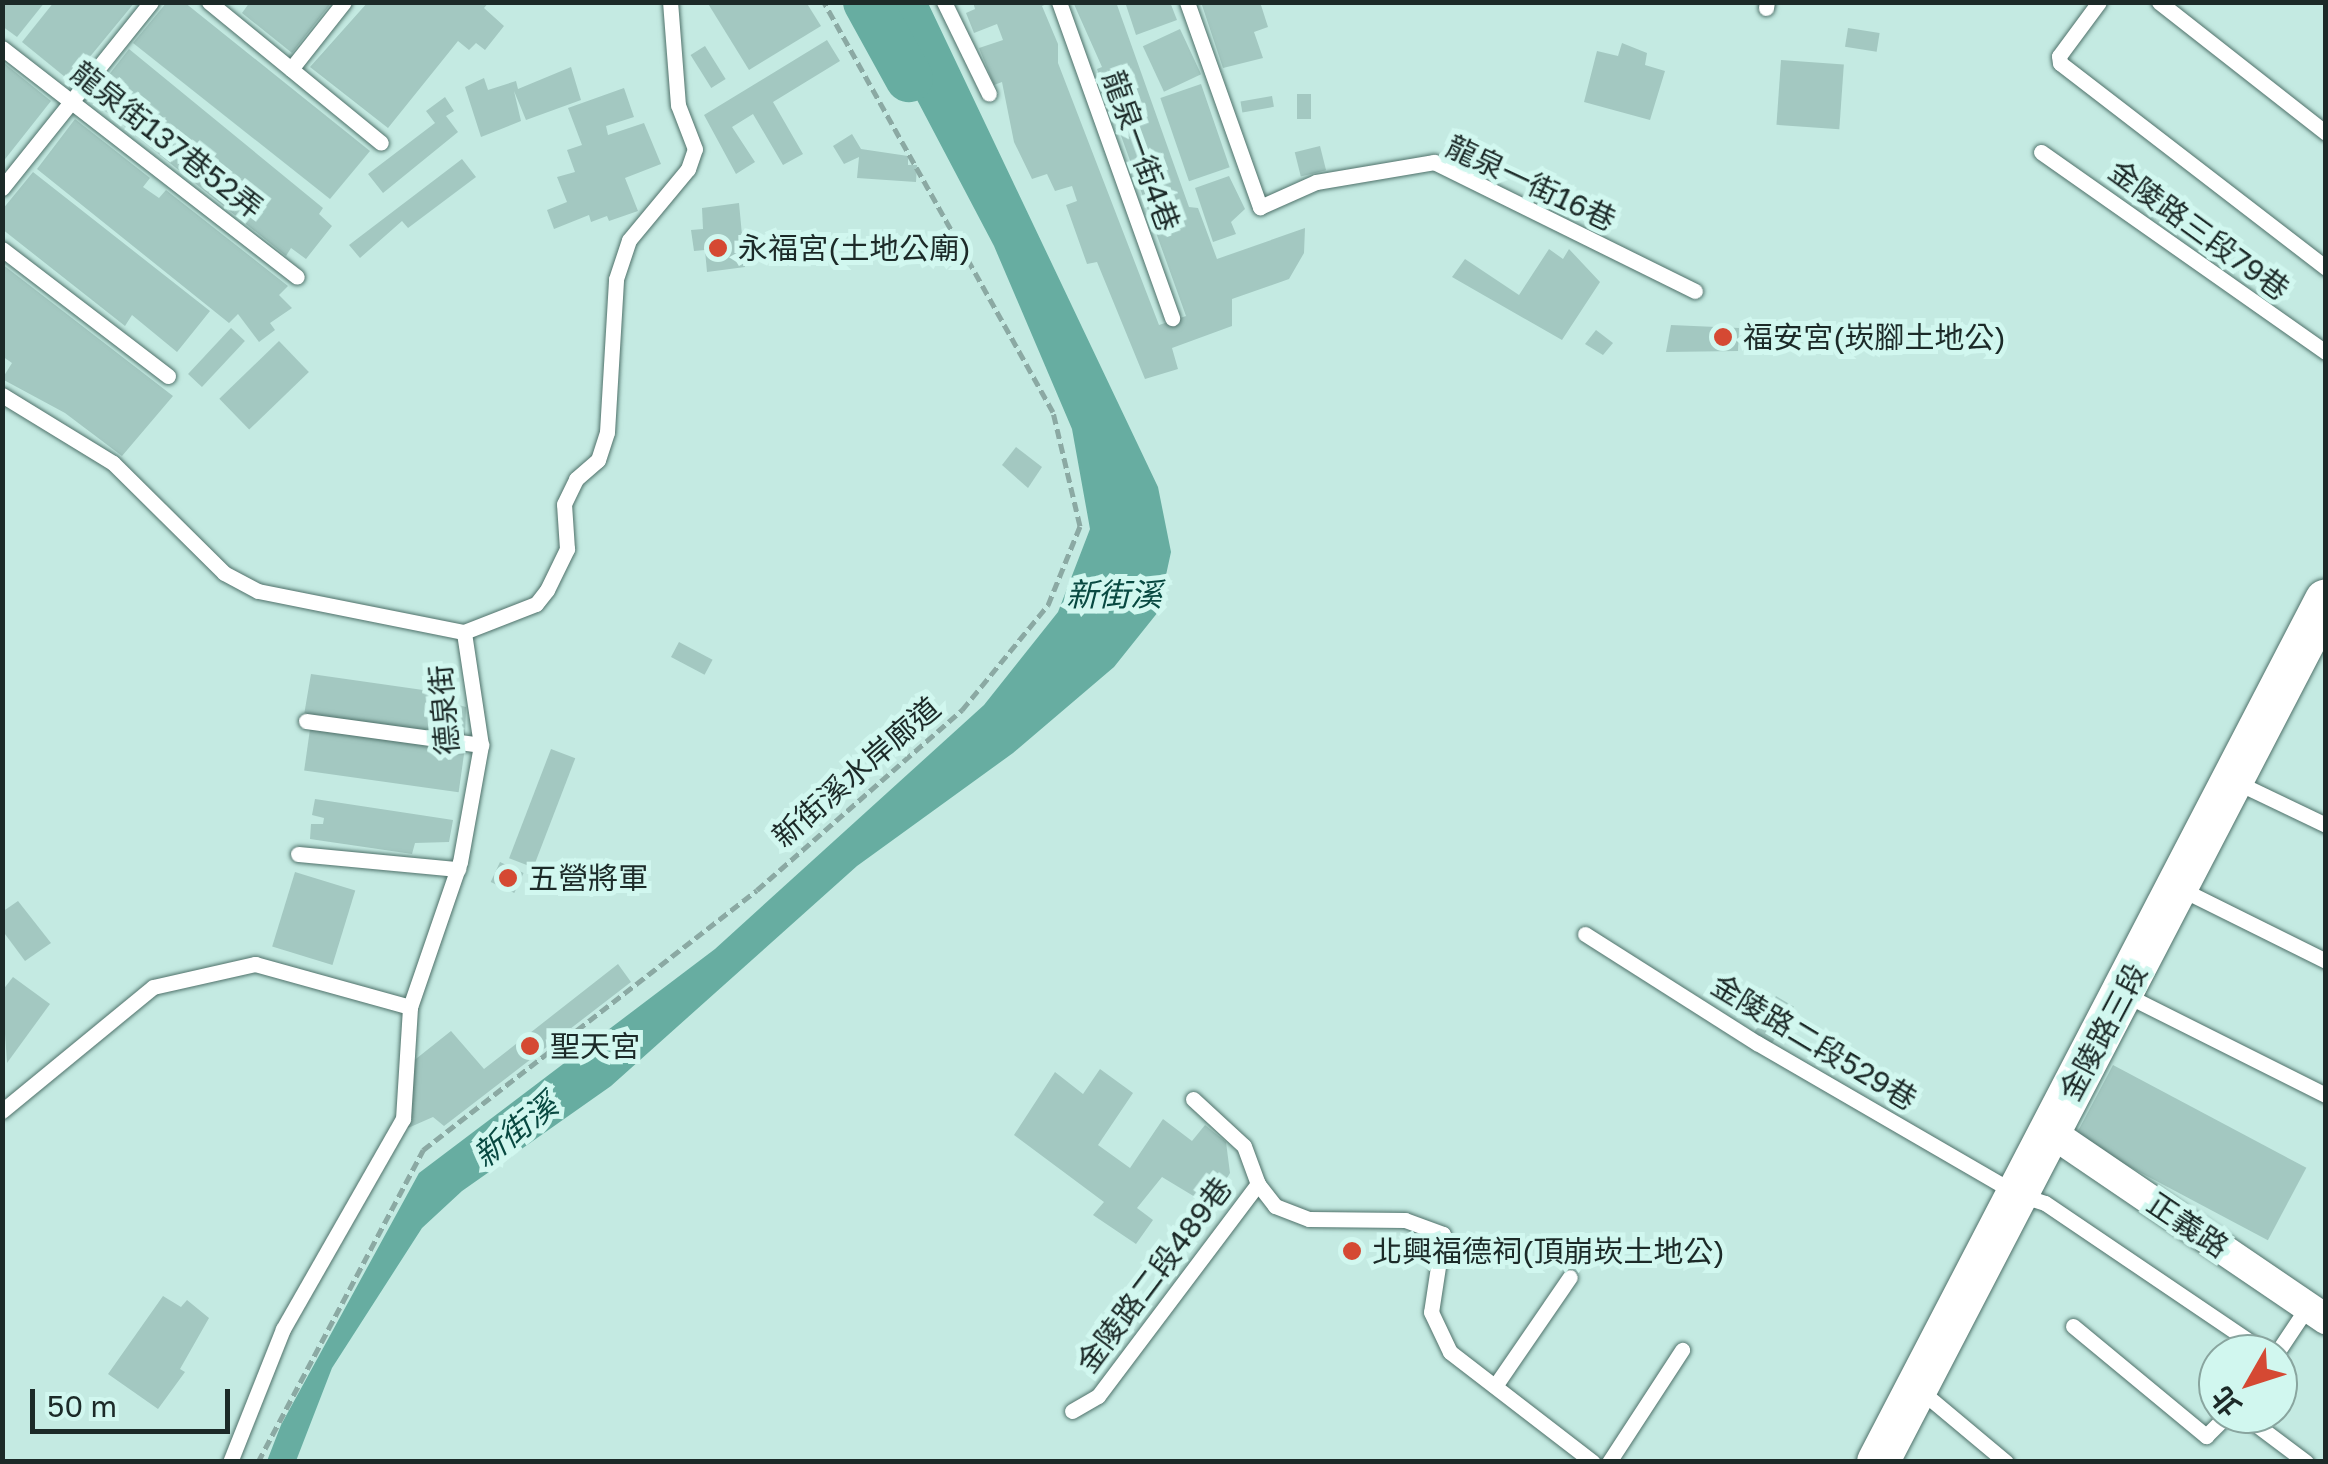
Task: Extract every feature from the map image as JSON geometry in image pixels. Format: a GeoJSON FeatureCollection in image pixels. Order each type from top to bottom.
{"type":"FeatureCollection","features":[{"type":"Feature","properties":{"kind":"main road","name":"金陵路三段"},"geometry":{"type":"LineString","coordinates":[[1880,1461],[2326,600]]}},
{"type":"Feature","properties":{"kind":"street","name":"正義路"},"geometry":{"type":"LineString","coordinates":[[2049,1131],[2317,1312]]}},
{"type":"Feature","properties":{"kind":"lane"},"geometry":{"type":"LineString","coordinates":[[2,188],[151,2]]}},
{"type":"Feature","properties":{"kind":"lane"},"geometry":{"type":"LineString","coordinates":[[209,2],[381,144]]}},
{"type":"Feature","properties":{"kind":"lane"},"geometry":{"type":"LineString","coordinates":[[291,69],[344,2]]}},
{"type":"Feature","properties":{"kind":"lane","name":"德泉街"},"geometry":{"type":"LineString","coordinates":[[230,1462],[283,1330],[403,1119],[410,1007],[458,869],[481,745],[464,632],[536,604],[559,572],[567,549],[564,504],[576,479],[598,460],[607,432],[616,279],[629,240],[688,169],[695,149],[678,105],[670,2]]}},
{"type":"Feature","properties":{"kind":"lane"},"geometry":{"type":"LineString","coordinates":[[944,2],[989,94]]}},
{"type":"Feature","properties":{"kind":"lane","name":"龍泉一街4巷"},"geometry":{"type":"LineString","coordinates":[[1059,2],[1172,318]]}},
{"type":"Feature","properties":{"kind":"lane","name":"龍泉一街16巷"},"geometry":{"type":"LineString","coordinates":[[1187,2],[1260,207],[1316,182],[1434,162],[1695,292]]}},
{"type":"Feature","properties":{"kind":"lane"},"geometry":{"type":"LineString","coordinates":[[2099,2],[2059,56],[2060,64],[2326,268]]}},
{"type":"Feature","properties":{"kind":"lane"},"geometry":{"type":"LineString","coordinates":[[2159,2],[2326,134]]}},
{"type":"Feature","properties":{"kind":"lane","name":"龍泉街137巷52弄"},"geometry":{"type":"LineString","coordinates":[[2,48],[296,277]]}},
{"type":"Feature","properties":{"kind":"lane","name":"金陵路三段79巷"},"geometry":{"type":"LineString","coordinates":[[2041,152],[2326,352]]}},
{"type":"Feature","properties":{"kind":"lane"},"geometry":{"type":"LineString","coordinates":[[2,249],[168,376]]}},
{"type":"Feature","properties":{"kind":"lane"},"geometry":{"type":"LineString","coordinates":[[2,395],[113,464],[224,573],[258,590],[464,632]]}},
{"type":"Feature","properties":{"kind":"lane"},"geometry":{"type":"LineString","coordinates":[[306,721],[481,745]]}},
{"type":"Feature","properties":{"kind":"lane"},"geometry":{"type":"LineString","coordinates":[[2234,781],[2326,824]]}},
{"type":"Feature","properties":{"kind":"lane"},"geometry":{"type":"LineString","coordinates":[[298,854],[458,869]]}},
{"type":"Feature","properties":{"kind":"lane"},"geometry":{"type":"LineString","coordinates":[[2180,888],[2326,960]]}},
{"type":"Feature","properties":{"kind":"lane","name":"金陵路二段529巷"},"geometry":{"type":"LineString","coordinates":[[1584,934],[2017,1194],[2045,1203],[2238,1334]]}},
{"type":"Feature","properties":{"kind":"lane"},"geometry":{"type":"LineString","coordinates":[[2,1111],[153,987],[254,964],[410,1007]]}},
{"type":"Feature","properties":{"kind":"lane"},"geometry":{"type":"LineString","coordinates":[[2124,994],[2326,1095]]}},
{"type":"Feature","properties":{"kind":"lane"},"geometry":{"type":"LineString","coordinates":[[1193,1098],[1244,1146],[1258,1184]]}},
{"type":"Feature","properties":{"kind":"lane","name":"金陵路二段489巷"},"geometry":{"type":"LineString","coordinates":[[1072,1411],[1098,1396],[1258,1184],[1275,1206],[1310,1219],[1405,1220],[1443,1234],[1431,1312],[1450,1352],[1593,1462]]}},
{"type":"Feature","properties":{"kind":"lane"},"geometry":{"type":"LineString","coordinates":[[1495,1386],[1570,1278]]}},
{"type":"Feature","properties":{"kind":"lane"},"geometry":{"type":"LineString","coordinates":[[2296,1334],[2317,1312]]}},
{"type":"Feature","properties":{"kind":"lane"},"geometry":{"type":"LineString","coordinates":[[2073,1326],[2198,1429]]}},
{"type":"Feature","properties":{"kind":"lane"},"geometry":{"type":"LineString","coordinates":[[1608,1462],[1682,1350]]}},
{"type":"Feature","properties":{"kind":"lane"},"geometry":{"type":"LineString","coordinates":[[1916,1387],[2006,1462]]}},
{"type":"Feature","properties":{"kind":"lane"},"geometry":{"type":"LineString","coordinates":[[2269,1434],[2306,1462]]}},
{"type":"Feature","properties":{"kind":"path","name":"新街溪水岸廊道"},"geometry":{"type":"LineString","coordinates":[[258,1462],[423,1150],[742,901],[962,710],[1048,605],[1080,526],[1052,412],[824,2]]}},
{"type":"Feature","properties":{"kind":"water","name":"新街溪"},"geometry":{"type":"Polygon","coordinates":[[[866,3],[928,3],[1158,487],[1171,552],[1158,612],[1114,667],[1013,753],[857,866],[611,1086],[462,1191],[422,1228],[332,1368],[296,1461],[267,1461],[281,1425],[419,1173],[715,949],[984,705],[1058,612],[1090,529],[1072,429],[994,246],[866,3]]]}},
{"type":"Feature","properties":{"kind":"building"},"geometry":{"type":"Polygon","coordinates":[[[2,2],[45,2],[17,37],[2,26],[2,2]]]}},
{"type":"Feature","properties":{"kind":"building"},"geometry":{"type":"Polygon","coordinates":[[[54,2],[135,2],[70,81],[22,42],[54,2]]]}},
{"type":"Feature","properties":{"kind":"building"},"geometry":{"type":"Polygon","coordinates":[[[167,2],[184,2],[370,151],[330,199],[133,43],[167,2]]]}},
{"type":"Feature","properties":{"kind":"building"},"geometry":{"type":"Polygon","coordinates":[[[250,2],[332,2],[292,53],[242,13],[250,2]]]}},
{"type":"Feature","properties":{"kind":"building"},"geometry":{"type":"Polygon","coordinates":[[[368,2],[489,2],[484,8],[504,26],[485,50],[476,43],[469,50],[458,41],[388,128],[310,67],[368,2]]]}},
{"type":"Feature","properties":{"kind":"building"},"geometry":{"type":"Polygon","coordinates":[[[707,2],[806,2],[821,26],[749,70],[707,2]]]}},
{"type":"Feature","properties":{"kind":"building"},"geometry":{"type":"Polygon","coordinates":[[[973,2],[1051,2],[1042,6],[1058,44],[1058,63],[1159,325],[1186,316],[1097,69],[1102,67],[1073,2],[1116,2],[1189,207],[1198,208],[1217,259],[1305,228],[1304,253],[1289,279],[1232,299],[1232,326],[1172,348],[1178,369],[1145,379],[1097,262],[1087,264],[1066,205],[1077,201],[1072,186],[1055,191],[1047,174],[1032,179],[1014,142],[1002,82],[994,85],[979,48],[1003,40],[997,24],[974,33],[966,13],[975,9],[973,2]]]}},
{"type":"Feature","properties":{"kind":"building"},"geometry":{"type":"Polygon","coordinates":[[[1125,2],[1170,2],[1177,20],[1136,35],[1125,2]]]}},
{"type":"Feature","properties":{"kind":"building"},"geometry":{"type":"Polygon","coordinates":[[[1201,2],[1260,2],[1268,27],[1254,32],[1263,58],[1223,68],[1201,2]]]}},
{"type":"Feature","properties":{"kind":"building"},"geometry":{"type":"Polygon","coordinates":[[[1848,28],[1880,33],[1877,52],[1845,47],[1848,28]]]}},
{"type":"Feature","properties":{"kind":"building"},"geometry":{"type":"Polygon","coordinates":[[[1180,29],[1201,74],[1164,92],[1143,46],[1180,29]]]}},
{"type":"Feature","properties":{"kind":"building"},"geometry":{"type":"Polygon","coordinates":[[[827,40],[840,61],[773,102],[803,154],[783,165],[753,114],[732,127],[755,162],[736,174],[704,115],[827,40]]]}},
{"type":"Feature","properties":{"kind":"building"},"geometry":{"type":"Polygon","coordinates":[[[1622,43],[1647,53],[1645,65],[1665,71],[1650,120],[1584,102],[1597,51],[1618,56],[1622,43]]]}},
{"type":"Feature","properties":{"kind":"building"},"geometry":{"type":"Polygon","coordinates":[[[705,46],[726,79],[711,88],[691,55],[705,46]]]}},
{"type":"Feature","properties":{"kind":"building"},"geometry":{"type":"Polygon","coordinates":[[[129,49],[323,208],[319,214],[332,226],[306,259],[291,248],[286,256],[90,99],[129,49]]]}},
{"type":"Feature","properties":{"kind":"building"},"geometry":{"type":"Polygon","coordinates":[[[1781,60],[1844,64],[1839,129],[1776,125],[1781,60]]]}},
{"type":"Feature","properties":{"kind":"building"},"geometry":{"type":"Polygon","coordinates":[[[4,63],[51,101],[2,163],[2,66],[4,63]]]}},
{"type":"Feature","properties":{"kind":"building"},"geometry":{"type":"Polygon","coordinates":[[[571,67],[581,100],[526,120],[514,91],[521,121],[481,137],[465,87],[484,78],[488,90],[516,81],[518,89],[571,67]]]}},
{"type":"Feature","properties":{"kind":"building"},"geometry":{"type":"Polygon","coordinates":[[[1201,84],[1230,167],[1189,181],[1160,98],[1201,84]]]}},
{"type":"Feature","properties":{"kind":"building"},"geometry":{"type":"Polygon","coordinates":[[[624,88],[634,117],[606,126],[608,135],[644,123],[661,164],[625,178],[638,211],[609,221],[607,216],[591,222],[589,215],[554,229],[547,210],[567,202],[557,177],[575,172],[567,150],[582,145],[568,108],[624,88]]]}},
{"type":"Feature","properties":{"kind":"building"},"geometry":{"type":"Polygon","coordinates":[[[1297,94],[1311,94],[1311,119],[1297,119],[1297,94]]]}},
{"type":"Feature","properties":{"kind":"building"},"geometry":{"type":"Polygon","coordinates":[[[1272,96],[1274,107],[1242,112],[1240,102],[1272,96]]]}},
{"type":"Feature","properties":{"kind":"building"},"geometry":{"type":"Polygon","coordinates":[[[445,97],[454,111],[446,116],[458,132],[383,193],[368,174],[435,123],[426,111],[445,97]]]}},
{"type":"Feature","properties":{"kind":"building"},"geometry":{"type":"Polygon","coordinates":[[[75,119],[150,178],[143,187],[159,198],[166,190],[288,286],[279,295],[292,308],[270,323],[275,330],[259,342],[238,314],[229,323],[37,169],[75,119]]]}},
{"type":"Feature","properties":{"kind":"building"},"geometry":{"type":"Polygon","coordinates":[[[852,134],[861,149],[908,156],[908,165],[917,165],[916,182],[857,178],[859,157],[844,164],[833,146],[852,134]]]}},
{"type":"Feature","properties":{"kind":"building"},"geometry":{"type":"Polygon","coordinates":[[[1320,146],[1326,170],[1301,177],[1295,152],[1320,146]]]}},
{"type":"Feature","properties":{"kind":"building"},"geometry":{"type":"Polygon","coordinates":[[[462,159],[476,177],[408,228],[402,221],[360,258],[349,245],[462,159]]]}},
{"type":"Feature","properties":{"kind":"building"},"geometry":{"type":"Polygon","coordinates":[[[33,172],[210,311],[177,352],[132,315],[125,326],[2,229],[2,210],[33,172]]]}},
{"type":"Feature","properties":{"kind":"building"},"geometry":{"type":"Polygon","coordinates":[[[1229,176],[1245,209],[1231,222],[1236,234],[1213,242],[1195,188],[1229,176]]]}},
{"type":"Feature","properties":{"kind":"building"},"geometry":{"type":"Polygon","coordinates":[[[739,203],[745,267],[707,272],[705,250],[694,251],[691,230],[703,229],[702,208],[739,203]]]}},
{"type":"Feature","properties":{"kind":"building"},"geometry":{"type":"Polygon","coordinates":[[[1549,249],[1563,259],[1569,249],[1600,282],[1562,340],[1452,277],[1465,259],[1519,295],[1549,249]]]}},
{"type":"Feature","properties":{"kind":"building"},"geometry":{"type":"Polygon","coordinates":[[[2,264],[173,396],[122,456],[65,413],[2,379],[12,363],[2,356],[2,264]]]}},
{"type":"Feature","properties":{"kind":"building"},"geometry":{"type":"Polygon","coordinates":[[[1671,325],[1739,328],[1738,351],[1666,352],[1671,325]]]}},
{"type":"Feature","properties":{"kind":"building"},"geometry":{"type":"Polygon","coordinates":[[[231,328],[245,341],[202,387],[188,374],[231,328]]]}},
{"type":"Feature","properties":{"kind":"building"},"geometry":{"type":"Polygon","coordinates":[[[1596,330],[1613,343],[1603,355],[1585,344],[1596,330]]]}},
{"type":"Feature","properties":{"kind":"building"},"geometry":{"type":"Polygon","coordinates":[[[279,341],[309,372],[249,430],[219,399],[279,341]]]}},
{"type":"Feature","properties":{"kind":"building"},"geometry":{"type":"Polygon","coordinates":[[[1016,447],[1042,467],[1028,488],[1002,465],[1016,447]]]}},
{"type":"Feature","properties":{"kind":"building"},"geometry":{"type":"Polygon","coordinates":[[[679,642],[713,660],[705,675],[671,657],[679,642]]]}},
{"type":"Feature","properties":{"kind":"building"},"geometry":{"type":"Polygon","coordinates":[[[311,674],[437,692],[436,699],[466,707],[465,739],[304,715],[311,674]]]}},
{"type":"Feature","properties":{"kind":"building"},"geometry":{"type":"Polygon","coordinates":[[[310,729],[464,751],[459,792],[304,771],[310,729]]]}},
{"type":"Feature","properties":{"kind":"building"},"geometry":{"type":"Polygon","coordinates":[[[551,749],[575,758],[533,868],[509,858],[551,749]]]}},
{"type":"Feature","properties":{"kind":"building"},"geometry":{"type":"Polygon","coordinates":[[[315,799],[453,820],[449,842],[415,843],[412,854],[310,839],[311,824],[323,824],[324,818],[312,815],[315,799]]]}},
{"type":"Feature","properties":{"kind":"building","name":"五營將軍"},"geometry":{"type":"Polygon","coordinates":[[[500,862],[524,873],[514,893],[491,882],[500,862]]]}},
{"type":"Feature","properties":{"kind":"building"},"geometry":{"type":"Polygon","coordinates":[[[295,872],[355,890],[332,965],[272,947],[295,872]]]}},
{"type":"Feature","properties":{"kind":"building"},"geometry":{"type":"Polygon","coordinates":[[[18,901],[51,943],[25,961],[2,930],[2,912],[18,901]]]}},
{"type":"Feature","properties":{"kind":"building","name":"聖天宮"},"geometry":{"type":"Polygon","coordinates":[[[618,964],[631,982],[444,1126],[433,1117],[408,1128],[412,1062],[451,1031],[484,1069],[618,964]]]}},
{"type":"Feature","properties":{"kind":"building"},"geometry":{"type":"Polygon","coordinates":[[[13,977],[50,1004],[7,1063],[2,991],[13,977]]]}},
{"type":"Feature","properties":{"kind":"building"},"geometry":{"type":"Polygon","coordinates":[[[1776,996],[1794,1007],[1769,1049],[1751,1038],[1776,996]]]}},
{"type":"Feature","properties":{"kind":"building"},"geometry":{"type":"Polygon","coordinates":[[[2113,1065],[2306,1168],[2268,1240],[2075,1137],[2113,1065]]]}},
{"type":"Feature","properties":{"kind":"building"},"geometry":{"type":"Polygon","coordinates":[[[1100,1069],[1133,1093],[1098,1145],[1130,1168],[1163,1119],[1192,1141],[1205,1125],[1226,1142],[1230,1173],[1210,1206],[1162,1177],[1137,1208],[1153,1220],[1136,1244],[1093,1215],[1104,1202],[1014,1135],[1055,1072],[1083,1094],[1100,1069]]]}},
{"type":"Feature","properties":{"kind":"building"},"geometry":{"type":"Polygon","coordinates":[[[163,1296],[181,1307],[187,1300],[209,1318],[180,1369],[185,1372],[158,1409],[108,1374],[163,1296]]]}},
{"type":"Feature","properties":{"kind":"waterway","name":"新街溪"},"geometry":{"type":"LineString","coordinates":[[867,2],[909,78]]}},
{"type":"Feature","properties":{"kind":"place","name":"永福宮(土地公廟)"},"geometry":{"type":"Point","coordinates":[718,248]}},
{"type":"Feature","properties":{"kind":"place","name":"福安宮(崁腳土地公)"},"geometry":{"type":"Point","coordinates":[1723,337]}},
{"type":"Feature","properties":{"kind":"place","name":"五營將軍"},"geometry":{"type":"Point","coordinates":[508,878]}},
{"type":"Feature","properties":{"kind":"place","name":"聖天宮"},"geometry":{"type":"Point","coordinates":[530,1046]}},
{"type":"Feature","properties":{"kind":"place","name":"北興福德祠(頂崩崁土地公)"},"geometry":{"type":"Point","coordinates":[1352,1251]}}]}
